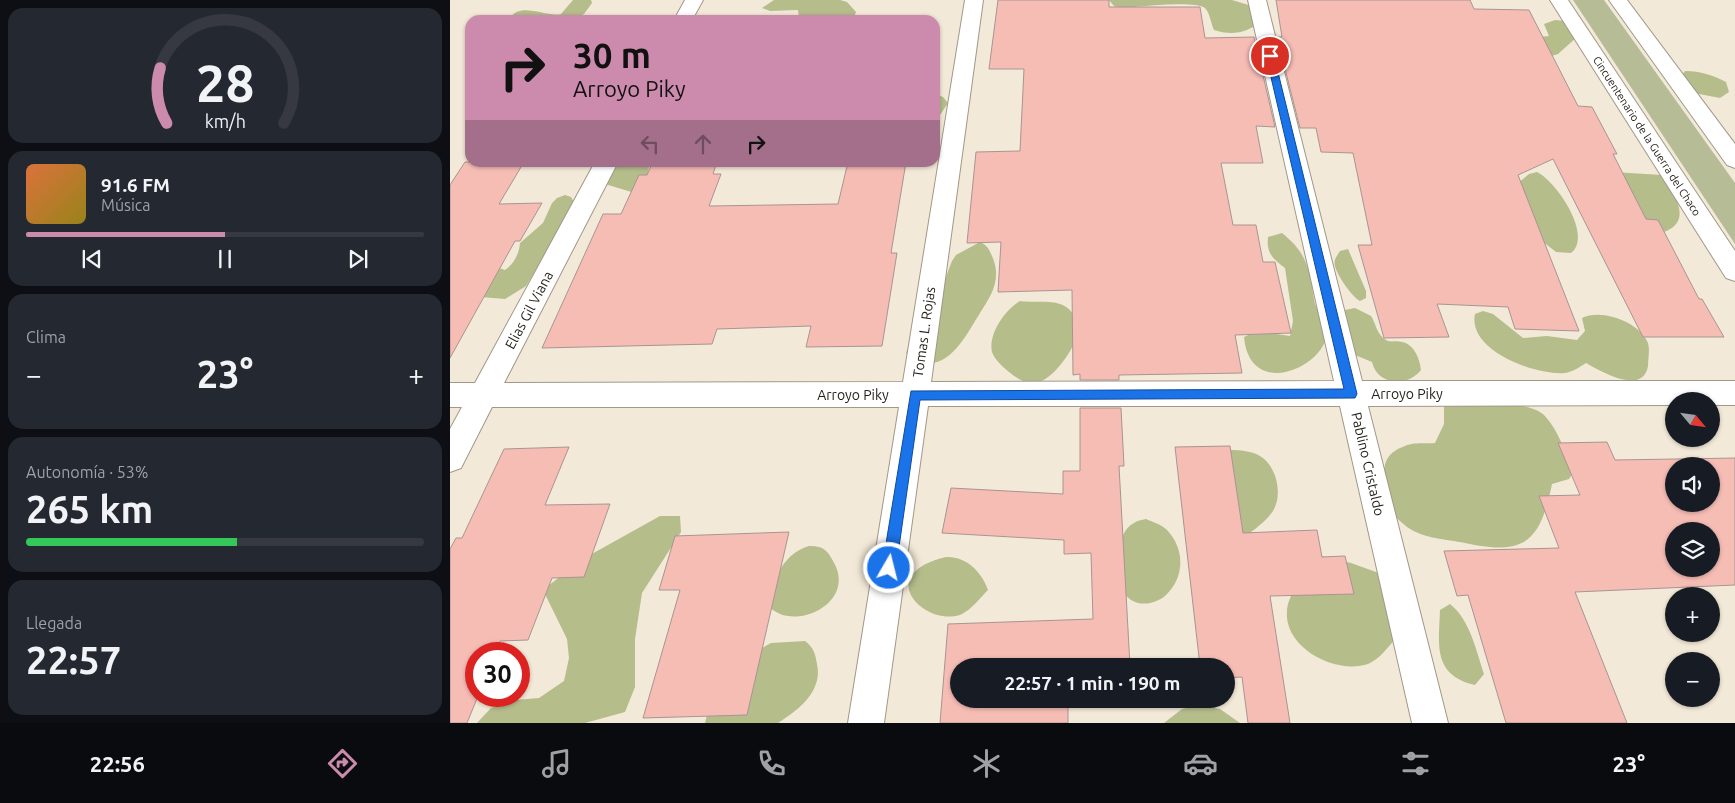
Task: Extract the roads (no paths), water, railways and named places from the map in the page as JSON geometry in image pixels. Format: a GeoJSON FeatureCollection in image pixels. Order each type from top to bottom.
{"type":"FeatureCollection","features":[{"type":"Feature","properties":{"kind":"street"},"geometry":{"type":"LineString","coordinates":[[686,15],[694,0]]}},
{"type":"Feature","properties":{"kind":"street","name":"Tomas L. Rojas"},"geometry":{"type":"LineString","coordinates":[[866,723],[974,0]]}},
{"type":"Feature","properties":{"kind":"street","name":"Pablino Cristaldo"},"geometry":{"type":"LineString","coordinates":[[1257,0],[1430,723]]}},
{"type":"Feature","properties":{"kind":"street","name":"Cincuentenario de la Guerra del Chaco"},"geometry":{"type":"LineString","coordinates":[[1559,0],[1735,271]]}},
{"type":"Feature","properties":{"kind":"street"},"geometry":{"type":"LineString","coordinates":[[1618,0],[1735,160]]}},
{"type":"Feature","properties":{"kind":"street","name":"Elias Gil Viana"},"geometry":{"type":"LineString","coordinates":[[450,458],[604,167]]}},
{"type":"Feature","properties":{"kind":"street","name":"Arroyo Piky"},"geometry":{"type":"LineString","coordinates":[[450,395],[1735,393]]}}]}
